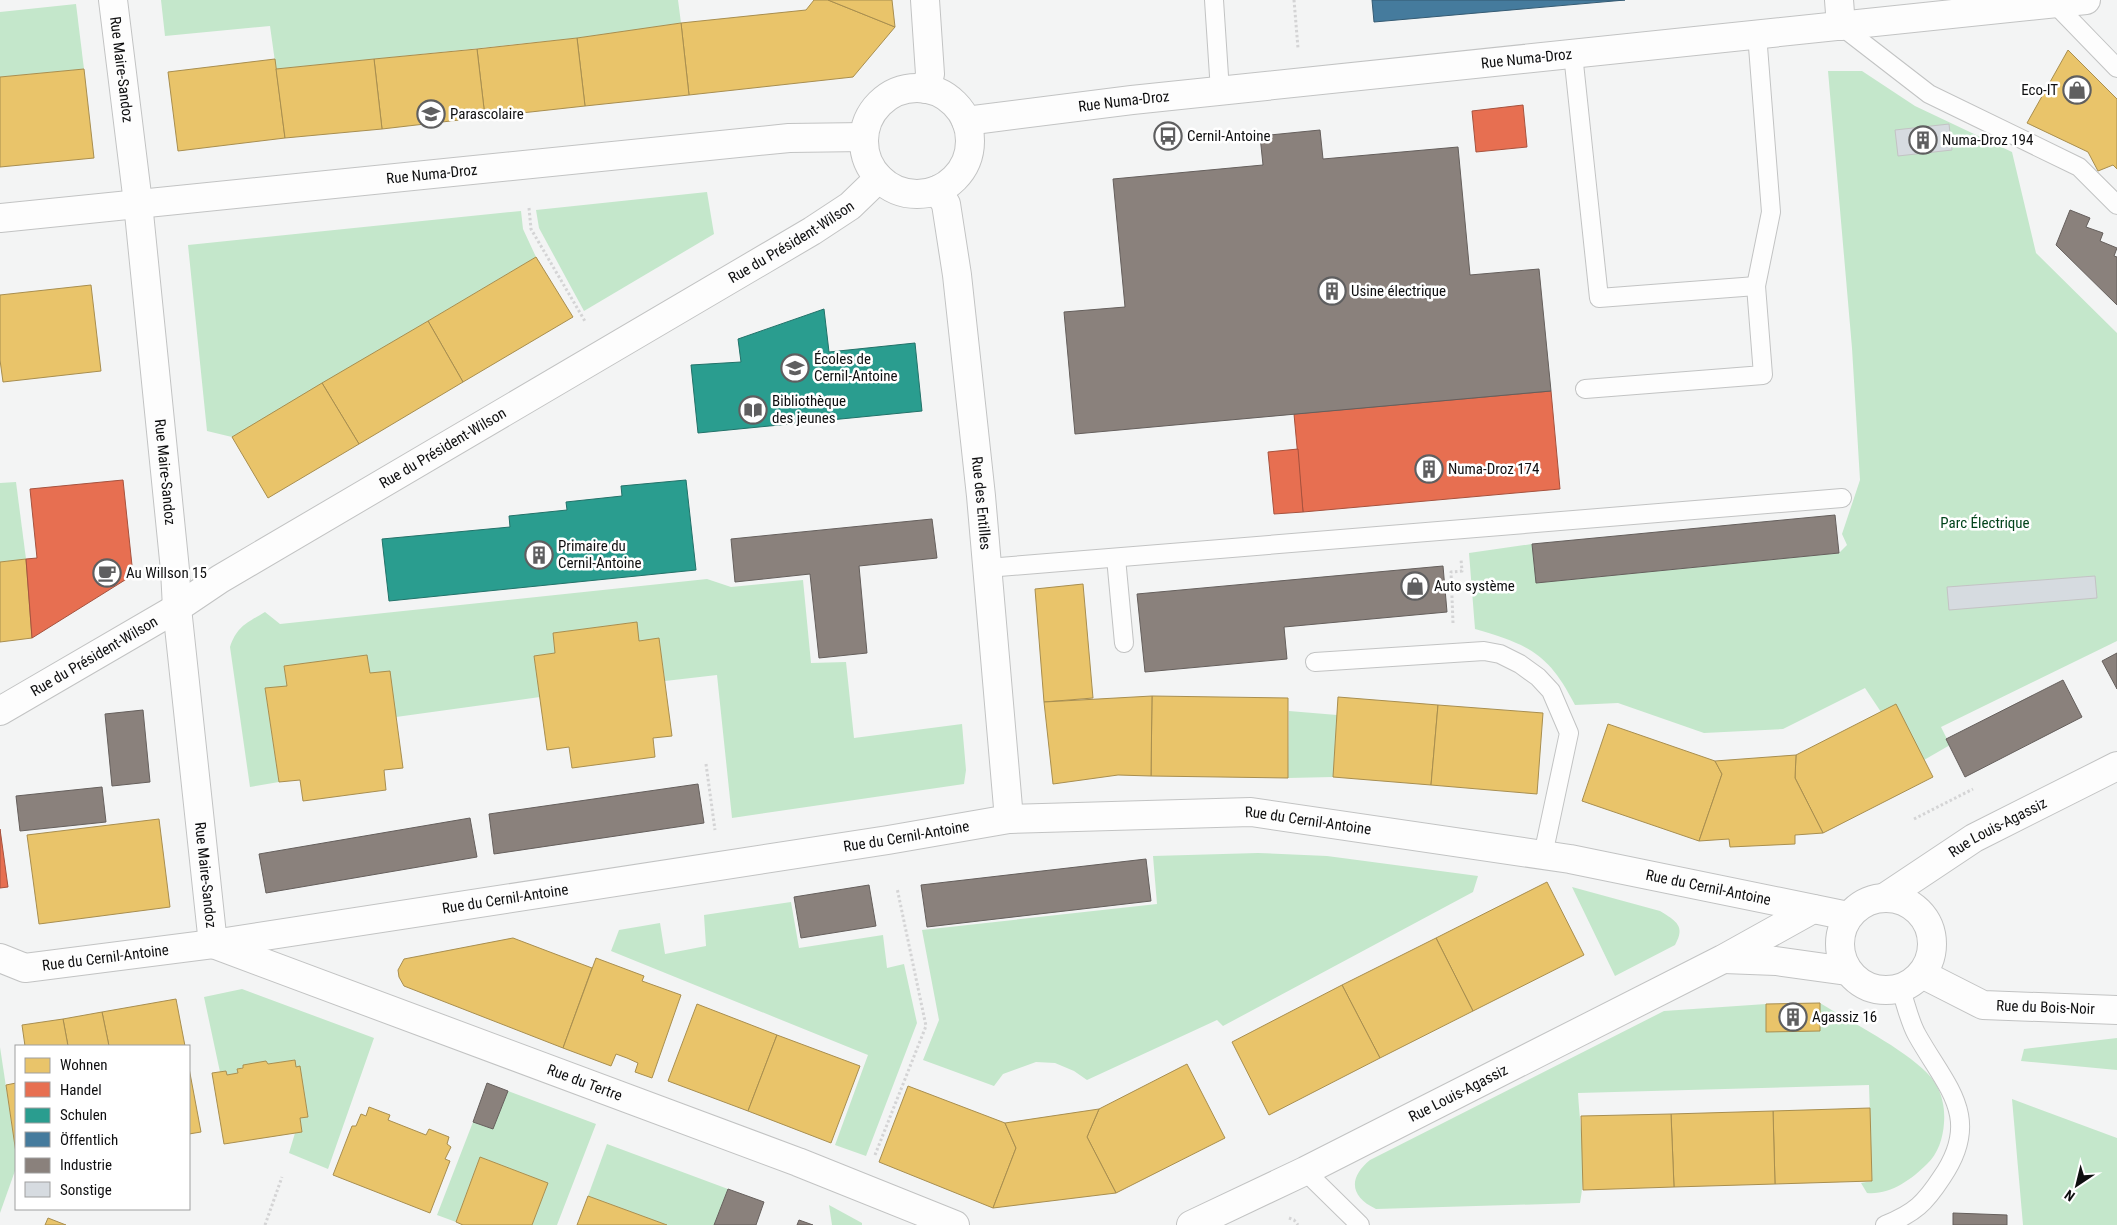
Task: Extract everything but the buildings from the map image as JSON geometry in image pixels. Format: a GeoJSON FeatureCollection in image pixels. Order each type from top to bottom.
{"type":"FeatureCollection","features":[{"type":"Feature","properties":{"kind":"street","name":"Rue Maire-Sandoz"},"geometry":{"type":"LineString","coordinates":[[113,0],[138,203],[175,570],[177,608],[213,944]]}},
{"type":"Feature","properties":{"kind":"street"},"geometry":{"type":"LineString","coordinates":[[925,0],[930,74],[926,89]]}},
{"type":"Feature","properties":{"kind":"street","name":"Rue Numa-Droz"},"geometry":{"type":"LineString","coordinates":[[966,121],[1220,91],[1758,34],[1840,13],[2086,0]]}},
{"type":"Feature","properties":{"kind":"street"},"geometry":{"type":"LineString","coordinates":[[909,88],[939,92],[951,100],[960,110],[966,121],[970,135],[966,162],[959,174],[938,190],[922,194],[906,193],[892,188],[879,178],[870,166],[864,152],[864,137],[868,119],[878,105],[892,94],[909,88]]}},
{"type":"Feature","properties":{"kind":"street","name":"Rue Numa-Droz"},"geometry":{"type":"LineString","coordinates":[[0,218],[789,138],[864,137]]}},
{"type":"Feature","properties":{"kind":"street","name":"Rue du Président-Wilson"},"geometry":{"type":"LineString","coordinates":[[0,711],[177,608],[220,579],[812,231],[850,206],[879,178]]}},
{"type":"Feature","properties":{"kind":"street","name":"Rue des Entilles"},"geometry":{"type":"LineString","coordinates":[[938,190],[946,204],[957,276],[987,568],[1008,820]]}},
{"type":"Feature","properties":{"kind":"street"},"geometry":{"type":"LineString","coordinates":[[0,693],[40,688]]}},
{"type":"Feature","properties":{"kind":"street","name":"Rue Louis-Agassiz"},"geometry":{"type":"LineString","coordinates":[[1884,898],[1974,838],[2117,766]]}},
{"type":"Feature","properties":{"kind":"street","name":"Rue du Cernil-Antoine"},"geometry":{"type":"LineString","coordinates":[[0,958],[25,968],[213,944],[1008,820],[1251,812],[1543,855],[1813,909]]}},
{"type":"Feature","properties":{"kind":"street"},"geometry":{"type":"LineString","coordinates":[[1884,898],[1899,900],[1913,906],[1927,924],[1932,946],[1929,961],[1911,981],[1886,991],[1871,988],[1858,981],[1848,971],[1841,957],[1839,942],[1848,916],[1858,906],[1870,900],[1884,898]]}},
{"type":"Feature","properties":{"kind":"street"},"geometry":{"type":"LineString","coordinates":[[1813,909],[1848,916]]}},
{"type":"Feature","properties":{"kind":"street","name":"Rue Louis-Agassiz"},"geometry":{"type":"LineString","coordinates":[[1190,1225],[1305,1171],[1723,959],[1813,909]]}},
{"type":"Feature","properties":{"kind":"street","name":"Rue du Tertre"},"geometry":{"type":"LineString","coordinates":[[213,944],[798,1162],[955,1225]]}},
{"type":"Feature","properties":{"kind":"street"},"geometry":{"type":"LineString","coordinates":[[1723,959],[1776,961],[1848,971]]}},
{"type":"Feature","properties":{"kind":"street","name":"Rue du Bois-Noir"},"geometry":{"type":"LineString","coordinates":[[1911,981],[1983,1005],[2117,1010]]}},
{"type":"Feature","properties":{"kind":"lane"},"geometry":{"type":"LineString","coordinates":[[1214,0],[1220,91]]}},
{"type":"Feature","properties":{"kind":"lane"},"geometry":{"type":"LineString","coordinates":[[2054,3],[2117,68]]}},
{"type":"Feature","properties":{"kind":"lane"},"geometry":{"type":"LineString","coordinates":[[1840,13],[1929,94],[2079,167],[2117,205]]}},
{"type":"Feature","properties":{"kind":"lane"},"geometry":{"type":"LineString","coordinates":[[1585,389],[1763,374],[1756,286],[1770,212],[1758,34]]}},
{"type":"Feature","properties":{"kind":"lane"},"geometry":{"type":"LineString","coordinates":[[1573,54],[1599,298],[1756,286]]}},
{"type":"Feature","properties":{"kind":"lane"},"geometry":{"type":"LineString","coordinates":[[987,568],[1842,498]]}},
{"type":"Feature","properties":{"kind":"lane"},"geometry":{"type":"LineString","coordinates":[[1116,558],[1124,643]]}},
{"type":"Feature","properties":{"kind":"lane"},"geometry":{"type":"LineString","coordinates":[[1315,662],[1484,651],[1500,654],[1520,664],[1538,677],[1551,691],[1569,733],[1543,855]]}},
{"type":"Feature","properties":{"kind":"lane"},"geometry":{"type":"LineString","coordinates":[[1885,1225],[1908,1216],[1930,1195],[1947,1170],[1958,1149],[1960,1130],[1958,1107],[1949,1084],[1916,1034],[1911,981]]}},
{"type":"Feature","properties":{"kind":"lane"},"geometry":{"type":"LineString","coordinates":[[1305,1171],[1360,1225]]}},
{"type":"Feature","properties":{"kind":"path"},"geometry":{"type":"LineString","coordinates":[[1294,0],[1299,51]]}},
{"type":"Feature","properties":{"kind":"path"},"geometry":{"type":"LineString","coordinates":[[529,208],[531,229],[586,324]]}},
{"type":"Feature","properties":{"kind":"path"},"geometry":{"type":"LineString","coordinates":[[1453,623],[1451,572],[1462,571],[1461,555]]}},
{"type":"Feature","properties":{"kind":"path"},"geometry":{"type":"LineString","coordinates":[[706,764],[720,866]]}},
{"type":"Feature","properties":{"kind":"path"},"geometry":{"type":"LineString","coordinates":[[1914,819],[1973,788]]}},
{"type":"Feature","properties":{"kind":"path"},"geometry":{"type":"LineString","coordinates":[[878,1146],[926,1026],[898,888]]}},
{"type":"Feature","properties":{"kind":"path"},"geometry":{"type":"LineString","coordinates":[[265,1225],[282,1176]]}},
{"type":"Feature","properties":{"kind":"green space"},"geometry":{"type":"Polygon","coordinates":[[[161,0],[678,0],[681,23],[577,38],[276,69],[270,26],[165,36],[161,0]]]}},
{"type":"Feature","properties":{"kind":"green space"},"geometry":{"type":"Polygon","coordinates":[[[76,4],[84,69],[0,77],[0,12],[76,4]]]}},
{"type":"Feature","properties":{"kind":"green space","name":"Parc Électrique"},"geometry":{"type":"Polygon","coordinates":[[[1828,71],[1862,71],[1915,106],[2012,152],[2036,253],[2117,333],[2117,641],[1941,727],[1950,745],[1924,760],[1881,712],[1865,688],[1783,729],[1704,733],[1618,703],[1575,705],[1556,674],[1536,654],[1510,640],[1475,629],[1469,553],[1532,544],[1536,583],[1839,553],[1847,545],[1842,534],[1860,480],[1852,348],[1828,71]]]}},
{"type":"Feature","properties":{"kind":"green space"},"geometry":{"type":"Polygon","coordinates":[[[707,192],[714,234],[584,311],[539,228],[536,210],[707,192]]]}},
{"type":"Feature","properties":{"kind":"green space"},"geometry":{"type":"Polygon","coordinates":[[[521,211],[523,229],[536,257],[232,437],[207,431],[188,245],[521,211]]]}},
{"type":"Feature","properties":{"kind":"green space"},"geometry":{"type":"Polygon","coordinates":[[[16,482],[26,559],[0,562],[0,483],[16,482]]]}},
{"type":"Feature","properties":{"kind":"green space"},"geometry":{"type":"Polygon","coordinates":[[[707,579],[731,587],[803,580],[811,663],[846,662],[854,738],[962,724],[966,770],[964,784],[732,818],[717,675],[665,681],[659,639],[639,641],[636,622],[553,633],[555,653],[534,656],[540,697],[396,717],[370,673],[367,655],[284,666],[287,686],[265,689],[279,782],[250,787],[230,647],[239,630],[265,612],[280,624],[707,579]]]}},
{"type":"Feature","properties":{"kind":"green space"},"geometry":{"type":"Polygon","coordinates":[[[1289,711],[1337,715],[1333,777],[1288,778],[1289,711]]]}},
{"type":"Feature","properties":{"kind":"green space"},"geometry":{"type":"Polygon","coordinates":[[[1258,853],[1327,856],[1478,876],[1473,892],[1223,1026],[1217,1020],[1087,1080],[1074,1071],[1055,1063],[1036,1062],[1003,1074],[994,1086],[923,1060],[939,1020],[922,930],[1157,904],[1153,856],[1258,853]]]}},
{"type":"Feature","properties":{"kind":"green space"},"geometry":{"type":"Polygon","coordinates":[[[1572,887],[1660,911],[1678,925],[1680,933],[1675,945],[1615,976],[1572,887]]]}},
{"type":"Feature","properties":{"kind":"green space"},"geometry":{"type":"Polygon","coordinates":[[[791,902],[799,948],[883,935],[887,968],[904,964],[917,1023],[866,1156],[835,1145],[868,1055],[611,951],[619,930],[660,923],[665,954],[706,946],[704,915],[791,902]]]}},
{"type":"Feature","properties":{"kind":"green space"},"geometry":{"type":"Polygon","coordinates":[[[242,989],[374,1038],[328,1169],[289,1153],[295,1133],[302,1131],[300,1118],[308,1117],[300,1067],[296,1067],[295,1060],[268,1064],[266,1061],[237,1069],[238,1073],[227,1075],[226,1071],[220,1072],[204,997],[242,989]]]}},
{"type":"Feature","properties":{"kind":"green space"},"geometry":{"type":"Polygon","coordinates":[[[1820,1003],[1917,1063],[1929,1075],[1939,1091],[1943,1104],[1944,1118],[1937,1151],[1921,1170],[1907,1181],[1892,1189],[1884,1192],[1867,1193],[1861,1183],[1872,1181],[1869,1085],[1578,1093],[1583,1162],[1580,1203],[1376,1209],[1361,1199],[1357,1193],[1355,1180],[1370,1160],[1664,1011],[1766,1004],[1767,1031],[1820,1031],[1820,1003]]]}},
{"type":"Feature","properties":{"kind":"green space"},"geometry":{"type":"Polygon","coordinates":[[[2117,1038],[2117,1070],[2021,1061],[2024,1049],[2117,1038]]]}},
{"type":"Feature","properties":{"kind":"green space"},"geometry":{"type":"Polygon","coordinates":[[[0,1047],[15,1146],[15,1171],[0,1213],[0,1047]]]}},
{"type":"Feature","properties":{"kind":"green space"},"geometry":{"type":"Polygon","coordinates":[[[508,1091],[596,1124],[557,1225],[532,1225],[548,1183],[480,1157],[456,1222],[437,1215],[473,1122],[493,1129],[508,1091]]]}},
{"type":"Feature","properties":{"kind":"green space"},"geometry":{"type":"Polygon","coordinates":[[[2012,1099],[2117,1138],[2117,1225],[2023,1225],[2012,1099]]]}},
{"type":"Feature","properties":{"kind":"green space"},"geometry":{"type":"Polygon","coordinates":[[[607,1144],[728,1189],[714,1225],[667,1225],[588,1196],[607,1144]]]}},
{"type":"Feature","properties":{"kind":"green space"},"geometry":{"type":"Polygon","coordinates":[[[829,1205],[862,1223],[862,1225],[832,1225],[829,1205]]]}},
{"type":"Feature","properties":{"kind":"place","name":"Eco-IT"},"geometry":{"type":"Point","coordinates":[2077,90]}},
{"type":"Feature","properties":{"kind":"place","name":"Parascolaire"},"geometry":{"type":"Point","coordinates":[431,114]}},
{"type":"Feature","properties":{"kind":"place","name":"Cernil-Antoine"},"geometry":{"type":"Point","coordinates":[1168,136]}},
{"type":"Feature","properties":{"kind":"place","name":"Numa-Droz 194"},"geometry":{"type":"Point","coordinates":[1923,140]}},
{"type":"Feature","properties":{"kind":"place","name":"Usine électrique"},"geometry":{"type":"Point","coordinates":[1332,291]}},
{"type":"Feature","properties":{"kind":"place","name":"Écoles de Cernil-Antoine"},"geometry":{"type":"Point","coordinates":[795,368]}},
{"type":"Feature","properties":{"kind":"place","name":"Bibliothèque des jeunes"},"geometry":{"type":"Point","coordinates":[753,410]}},
{"type":"Feature","properties":{"kind":"place","name":"Numa-Droz 174"},"geometry":{"type":"Point","coordinates":[1429,469]}},
{"type":"Feature","properties":{"kind":"place","name":"Primaire du Cernil-Antoine"},"geometry":{"type":"Point","coordinates":[539,555]}},
{"type":"Feature","properties":{"kind":"place","name":"Au Willson 15"},"geometry":{"type":"Point","coordinates":[107,573]}},
{"type":"Feature","properties":{"kind":"place","name":"Auto système"},"geometry":{"type":"Point","coordinates":[1415,586]}},
{"type":"Feature","properties":{"kind":"place","name":"Agassiz 16"},"geometry":{"type":"Point","coordinates":[1793,1017]}}]}
